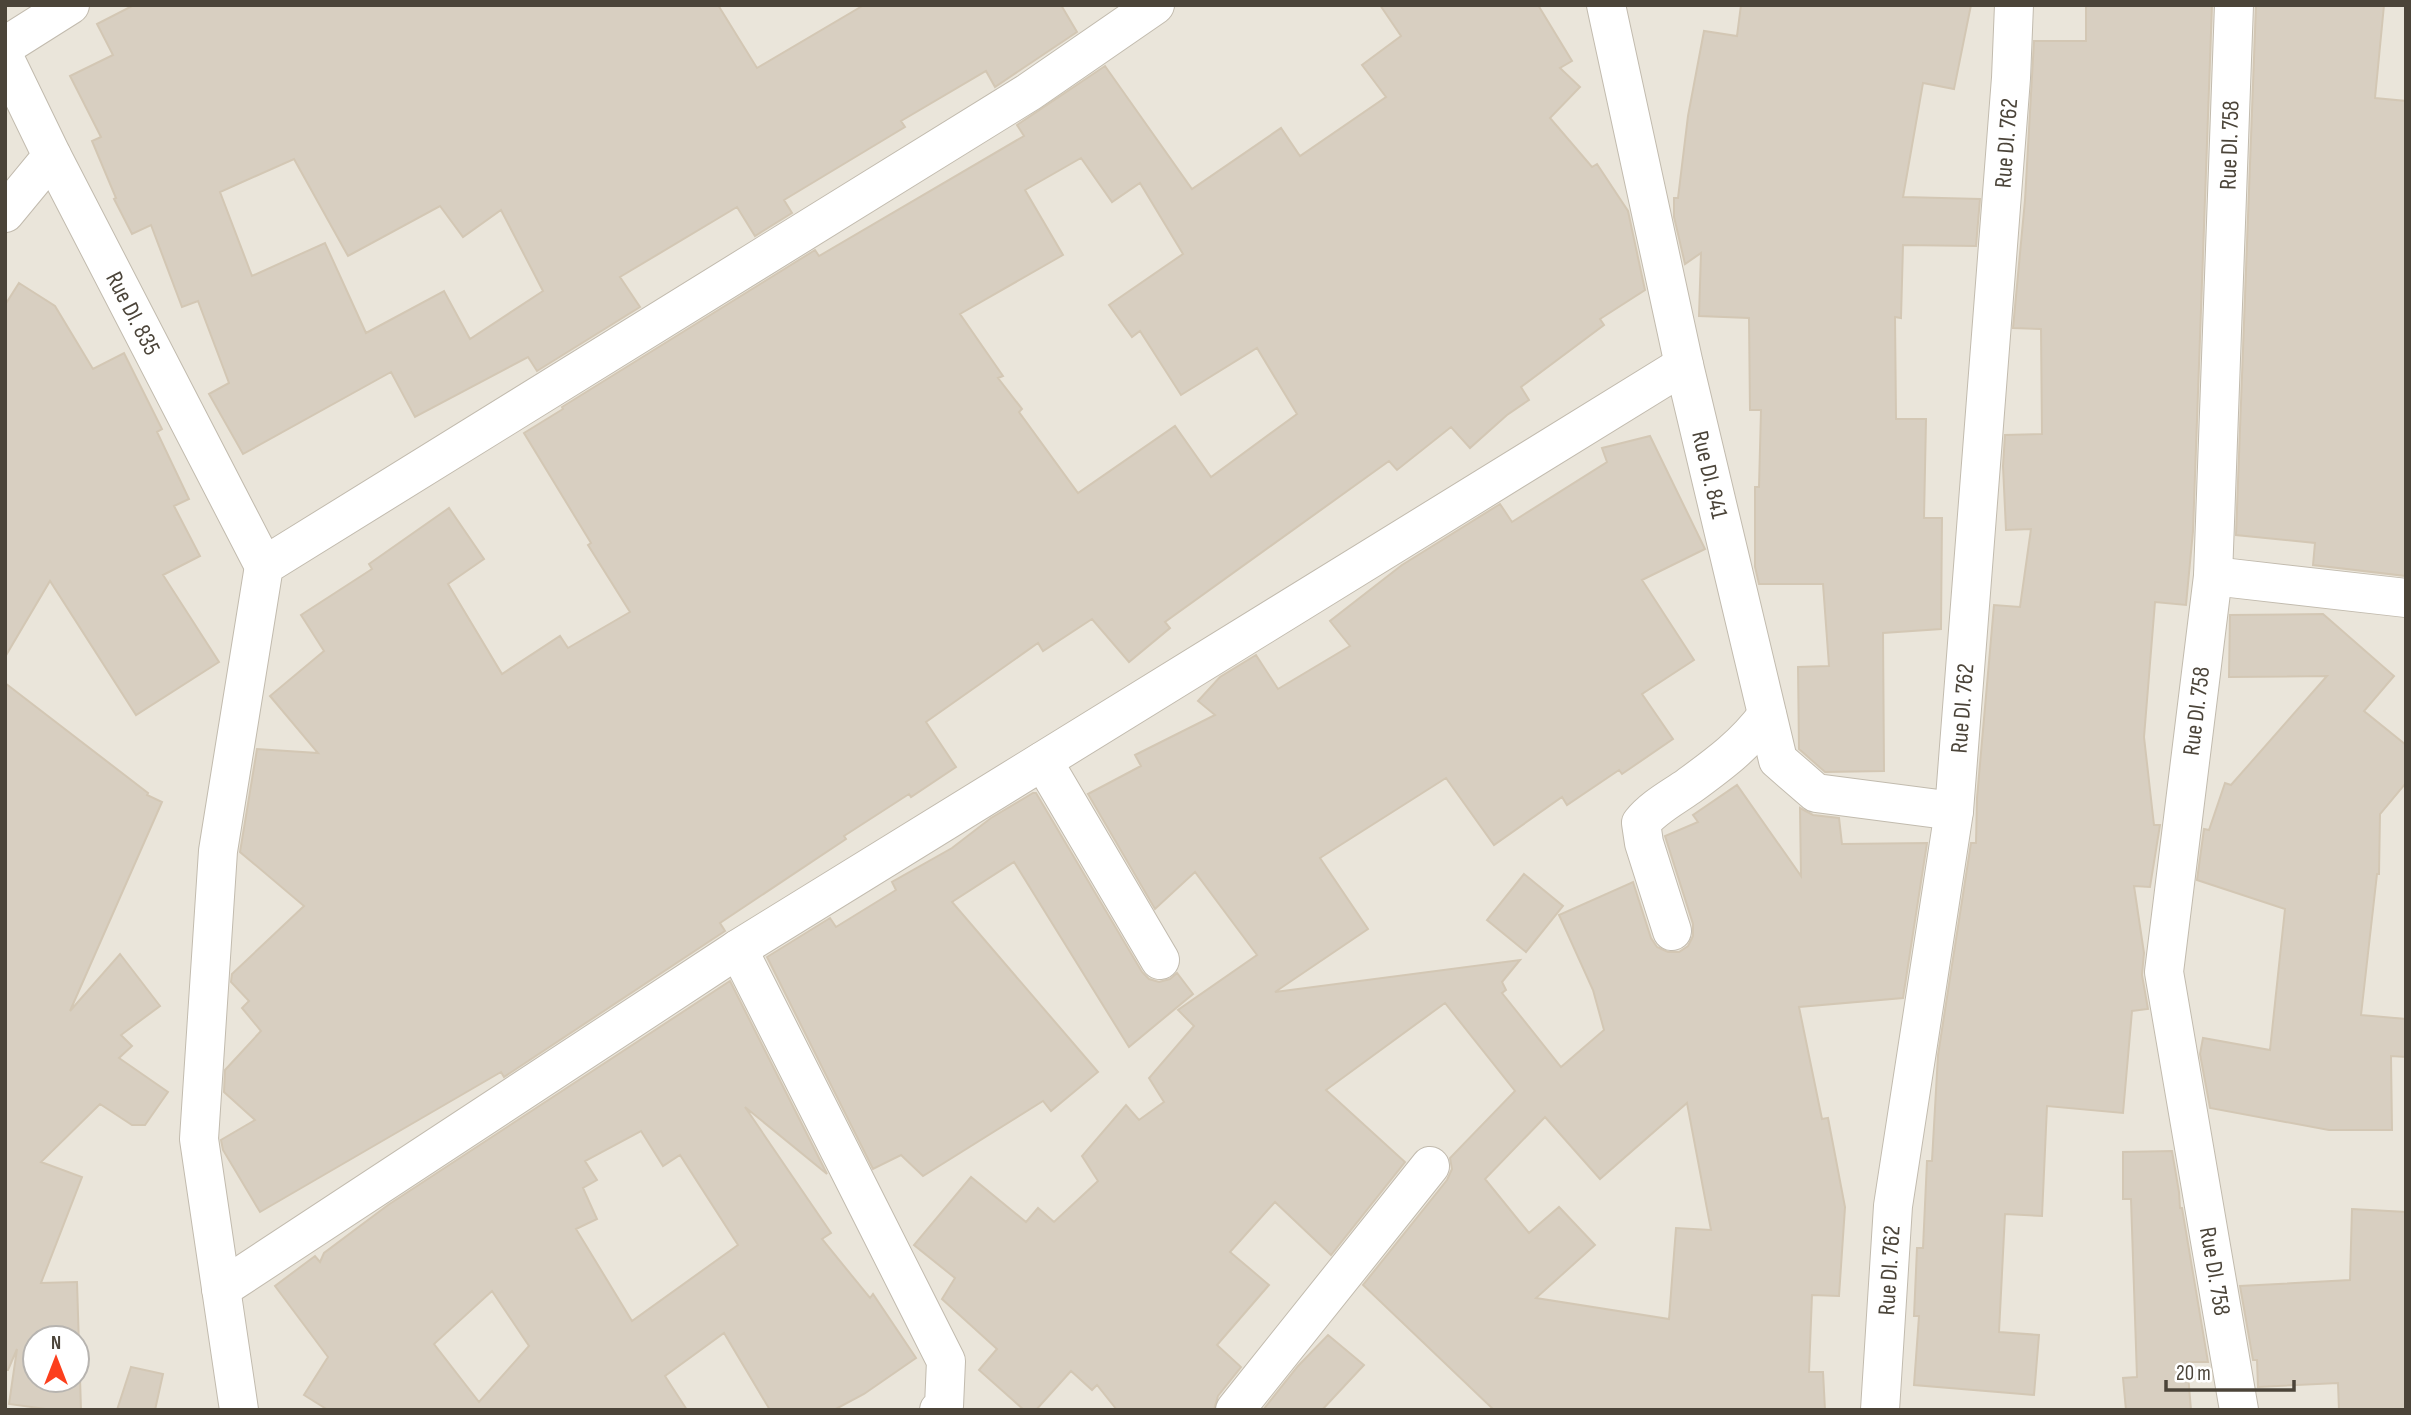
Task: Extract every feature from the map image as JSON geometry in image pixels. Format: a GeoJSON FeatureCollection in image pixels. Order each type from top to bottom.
{"type":"FeatureCollection","features":[{"type":"Feature","properties":{"kind":"street"},"geometry":{"type":"LineString","coordinates":[[5,46],[70,5]]}},
{"type":"Feature","properties":{"kind":"street"},"geometry":{"type":"LineString","coordinates":[[239,1410],[199,1139],[218,851],[264,566],[1029,92],[1155,5]]}},
{"type":"Feature","properties":{"kind":"street","name":"Rue DI. 841"},"geometry":{"type":"LineString","coordinates":[[1606,5],[1684,365],[1778,760],[1816,793],[1954,811]]}},
{"type":"Feature","properties":{"kind":"street","name":"Rue DI. 762"},"geometry":{"type":"LineString","coordinates":[[1881,1410],[1893,1206],[1954,811],[2011,78],[2014,5]]}},
{"type":"Feature","properties":{"kind":"street","name":"Rue DI. 758"},"geometry":{"type":"LineString","coordinates":[[2234,5],[2213,576],[2164,972],[2239,1410]]}},
{"type":"Feature","properties":{"kind":"street","name":"Rue DI. 835"},"geometry":{"type":"LineString","coordinates":[[5,59],[52,156],[264,566]]}},
{"type":"Feature","properties":{"kind":"street"},"geometry":{"type":"LineString","coordinates":[[5,213],[52,156]]}},
{"type":"Feature","properties":{"kind":"street"},"geometry":{"type":"LineString","coordinates":[[221,1289],[737,949],[1684,365]]}},
{"type":"Feature","properties":{"kind":"street"},"geometry":{"type":"LineString","coordinates":[[2213,576],[2406,598]]}},
{"type":"Feature","properties":{"kind":"street"},"geometry":{"type":"LineString","coordinates":[[1672,931],[1644,843],[1641,823],[1651,811],[1748,740],[1767,715]]}},
{"type":"Feature","properties":{"kind":"street"},"geometry":{"type":"LineString","coordinates":[[1043,761],[1160,960]]}},
{"type":"Feature","properties":{"kind":"street"},"geometry":{"type":"LineString","coordinates":[[737,949],[946,1361],[944,1408]]}},
{"type":"Feature","properties":{"kind":"street"},"geometry":{"type":"LineString","coordinates":[[1235,1410],[1430,1166]]}},
{"type":"Feature","properties":{"kind":"shaded area"},"geometry":{"type":"Polygon","coordinates":[[[5,5],[2406,5],[2406,1410],[5,1410],[5,5]]]}},
{"type":"Feature","properties":{"kind":"building"},"geometry":{"type":"Polygon","coordinates":[[[134,5],[718,5],[757,68],[864,5],[1061,5],[1077,32],[995,87],[986,71],[901,121],[905,127],[784,200],[792,213],[755,236],[737,207],[620,277],[640,307],[537,371],[528,357],[415,417],[391,372],[243,454],[209,394],[229,383],[198,301],[182,307],[151,225],[132,234],[114,199],[116,198],[92,141],[101,137],[70,76],[113,55],[97,24],[134,5]],[[294,159],[220,192],[252,276],[325,243],[366,333],[444,291],[470,339],[543,291],[501,210],[463,237],[440,206],[348,256],[294,159]]]}},
{"type":"Feature","properties":{"kind":"building"},"geometry":{"type":"Polygon","coordinates":[[[1380,5],[1538,5],[1572,61],[1560,68],[1580,87],[1550,118],[1592,167],[1597,164],[1628,211],[1645,290],[1600,319],[1604,325],[1521,387],[1529,400],[1507,415],[1470,448],[1451,427],[1397,470],[1389,461],[1165,622],[1170,628],[1129,662],[1092,619],[1043,651],[1038,643],[926,722],[956,767],[844,836],[846,839],[720,923],[725,931],[504,1077],[501,1072],[260,1212],[223,1150],[221,1140],[255,1120],[224,1092],[225,1070],[261,1031],[242,1008],[249,1001],[231,982],[232,974],[304,906],[240,852],[257,749],[318,753],[270,696],[324,651],[301,615],[372,569],[369,564],[449,508],[484,559],[448,584],[502,674],[560,636],[568,648],[630,612],[524,433],[815,250],[819,256],[1024,136],[1017,125],[1105,66],[1192,189],[1281,128],[1300,156],[1386,97],[1362,65],[1401,36],[1380,5]],[[1081,158],[1025,190],[1063,255],[960,314],[1003,376],[998,378],[1022,409],[1019,412],[1078,493],[1175,426],[1211,477],[1297,414],[1257,348],[1181,395],[1140,331],[1132,337],[1109,305],[1183,254],[1140,183],[1112,202],[1081,158]]]}},
{"type":"Feature","properties":{"kind":"building"},"geometry":{"type":"Polygon","coordinates":[[[1741,5],[1971,5],[1954,89],[1923,83],[1903,197],[1980,199],[1976,246],[1903,245],[1901,318],[1895,317],[1896,419],[1926,419],[1924,518],[1942,518],[1941,629],[1883,633],[1884,771],[1825,772],[1799,749],[1798,667],[1829,666],[1823,584],[1759,584],[1755,567],[1755,487],[1759,487],[1761,410],[1750,410],[1749,318],[1699,316],[1701,253],[1685,264],[1674,217],[1674,198],[1678,198],[1688,116],[1704,31],[1737,36],[1741,5]]]}},
{"type":"Feature","properties":{"kind":"building"},"geometry":{"type":"Polygon","coordinates":[[[2086,5],[2212,5],[2193,531],[2186,605],[2155,602],[2144,737],[2154,825],[2160,825],[2150,887],[2134,886],[2144,953],[2142,975],[2148,1009],[2132,1011],[2123,1113],[2047,1106],[2042,1216],[2005,1214],[1999,1332],[2039,1335],[2034,1395],[1914,1385],[1919,1316],[1914,1316],[1917,1248],[1923,1248],[1927,1161],[1932,1161],[1938,1055],[1971,843],[1976,843],[1977,798],[1994,605],[2020,607],[2031,529],[2006,530],[2003,466],[2005,435],[2042,434],[2041,329],[2013,328],[2025,200],[2034,41],[2086,41],[2086,5]]]}},
{"type":"Feature","properties":{"kind":"building"},"geometry":{"type":"Polygon","coordinates":[[[2256,5],[2384,5],[2375,98],[2406,101],[2406,576],[2313,565],[2315,543],[2236,535],[2256,5]]]}},
{"type":"Feature","properties":{"kind":"building"},"geometry":{"type":"Polygon","coordinates":[[[19,283],[55,306],[93,369],[124,353],[162,429],[157,432],[189,499],[174,506],[200,556],[163,575],[219,662],[136,715],[50,581],[5,657],[5,305],[19,283]]]}},
{"type":"Feature","properties":{"kind":"building"},"geometry":{"type":"Polygon","coordinates":[[[1650,436],[1705,549],[1642,580],[1694,660],[1642,694],[1673,739],[1622,774],[1619,770],[1567,805],[1562,797],[1494,845],[1446,778],[1320,858],[1368,929],[1275,992],[1520,960],[1502,982],[1506,990],[1502,993],[1561,1067],[1604,1030],[1593,990],[1559,915],[1633,882],[1651,938],[1657,947],[1668,952],[1679,952],[1688,946],[1693,936],[1693,924],[1665,836],[1698,822],[1693,815],[1737,785],[1801,876],[1800,808],[1813,815],[1839,818],[1842,844],[1927,843],[1903,998],[1799,1007],[1822,1119],[1828,1118],[1845,1207],[1839,1296],[1812,1295],[1809,1372],[1823,1372],[1825,1410],[1494,1410],[1363,1285],[1447,1180],[1452,1169],[1450,1158],[1515,1091],[1445,1003],[1326,1090],[1405,1162],[1331,1255],[1275,1202],[1230,1252],[1269,1285],[1217,1345],[1241,1367],[1218,1396],[1214,1410],[1117,1410],[1097,1385],[1092,1390],[1071,1371],[1036,1410],[1024,1410],[979,1370],[997,1349],[942,1299],[955,1278],[914,1245],[971,1177],[1026,1222],[1038,1208],[1054,1222],[1098,1181],[1082,1156],[1126,1105],[1139,1120],[1164,1102],[1149,1078],[1194,1026],[1178,1010],[1257,955],[1195,872],[1155,909],[1088,794],[1141,766],[1135,755],[1215,715],[1198,701],[1220,677],[1256,655],[1278,689],[1350,646],[1330,621],[1402,565],[1500,504],[1512,522],[1607,462],[1602,448],[1650,436]],[[1687,1103],[1600,1179],[1545,1117],[1485,1179],[1529,1233],[1559,1207],[1595,1245],[1536,1298],[1669,1319],[1676,1228],[1711,1230],[1687,1103]]]}},
{"type":"Feature","properties":{"kind":"building"},"geometry":{"type":"Polygon","coordinates":[[[2323,614],[2394,676],[2364,711],[2406,745],[2406,783],[2380,814],[2379,874],[2361,1015],[2406,1019],[2406,1057],[2391,1056],[2392,1130],[2329,1130],[2210,1108],[2200,1054],[2203,1038],[2270,1050],[2285,909],[2197,880],[2204,829],[2209,830],[2225,783],[2231,785],[2327,676],[2229,677],[2230,615],[2323,614]]]}},
{"type":"Feature","properties":{"kind":"building"},"geometry":{"type":"Polygon","coordinates":[[[5,683],[148,793],[147,795],[162,802],[70,1011],[120,954],[160,1006],[121,1035],[132,1046],[119,1058],[168,1092],[145,1125],[132,1125],[100,1104],[41,1162],[82,1177],[41,1283],[77,1282],[78,1324],[21,1324],[21,1394],[80,1394],[81,1410],[53,1410],[9,1404],[17,1349],[8,1370],[5,1370],[5,683]]]}},
{"type":"Feature","properties":{"kind":"building"},"geometry":{"type":"Polygon","coordinates":[[[1036,793],[1142,972],[1149,979],[1159,982],[1170,979],[1177,973],[1193,994],[1129,1047],[1014,862],[952,902],[1098,1072],[1051,1111],[1043,1101],[923,1176],[901,1155],[873,1169],[767,957],[830,918],[836,927],[896,890],[892,882],[952,848],[991,818],[1036,793]]]}},
{"type":"Feature","properties":{"kind":"building"},"geometry":{"type":"Polygon","coordinates":[[[1524,874],[1563,906],[1526,952],[1487,920],[1524,874]]]}},
{"type":"Feature","properties":{"kind":"building"},"geometry":{"type":"Polygon","coordinates":[[[730,981],[827,1174],[745,1107],[831,1233],[822,1239],[870,1298],[873,1294],[916,1358],[864,1394],[834,1410],[770,1410],[724,1333],[665,1376],[687,1410],[328,1410],[304,1395],[328,1357],[275,1286],[315,1256],[320,1262],[324,1253],[388,1205],[730,981]],[[641,1131],[585,1161],[597,1180],[583,1188],[597,1219],[576,1229],[632,1321],[738,1245],[680,1155],[663,1166],[641,1131]],[[492,1291],[434,1344],[479,1402],[529,1346],[492,1291]]]}},
{"type":"Feature","properties":{"kind":"building"},"geometry":{"type":"Polygon","coordinates":[[[2172,1151],[2208,1362],[2187,1362],[2191,1410],[2126,1410],[2123,1378],[2137,1377],[2131,1199],[2123,1199],[2123,1152],[2172,1151]]]}},
{"type":"Feature","properties":{"kind":"building"},"geometry":{"type":"Polygon","coordinates":[[[2352,1209],[2406,1212],[2406,1410],[2339,1410],[2338,1383],[2258,1387],[2257,1360],[2253,1360],[2240,1286],[2350,1280],[2352,1209]]]}},
{"type":"Feature","properties":{"kind":"building"},"geometry":{"type":"Polygon","coordinates":[[[1328,1335],[1364,1365],[1322,1410],[1263,1410],[1298,1366],[1328,1335]]]}},
{"type":"Feature","properties":{"kind":"building"},"geometry":{"type":"Polygon","coordinates":[[[131,1367],[163,1374],[155,1410],[117,1410],[131,1367]]]}}]}
